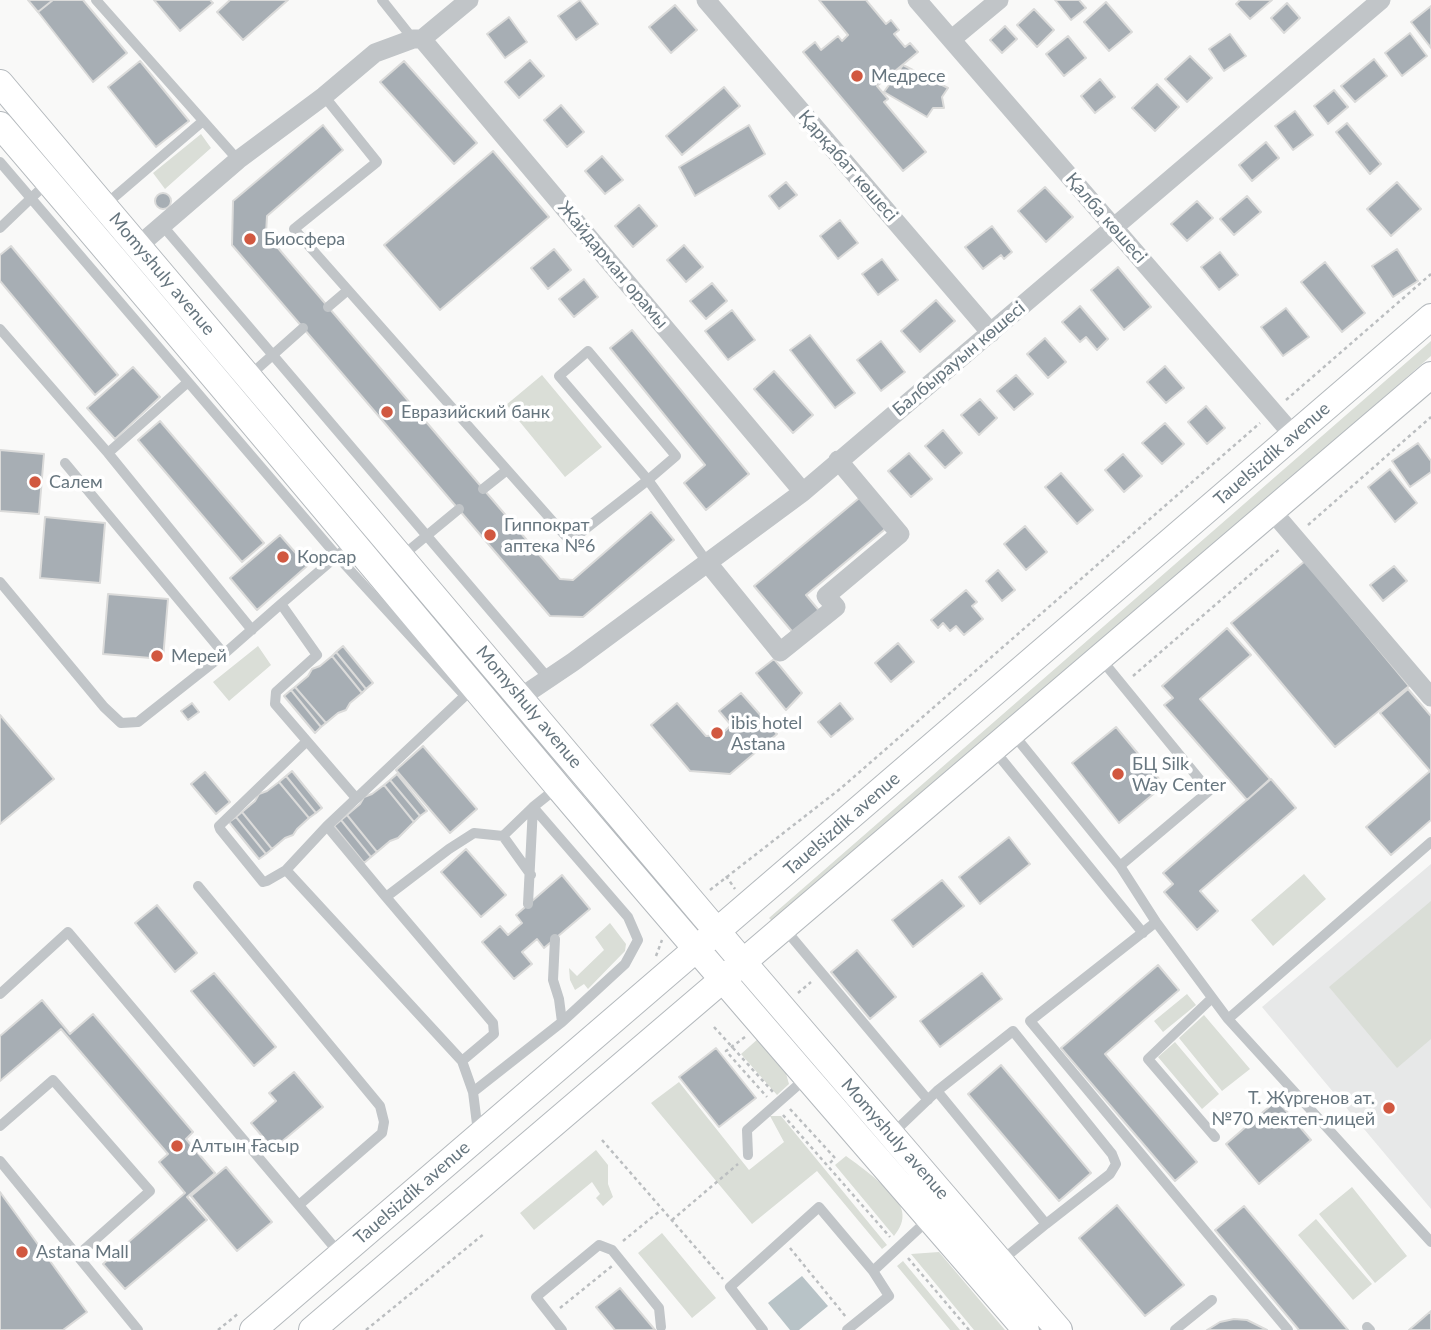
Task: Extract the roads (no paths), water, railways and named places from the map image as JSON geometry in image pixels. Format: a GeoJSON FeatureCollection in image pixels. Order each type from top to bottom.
{"type":"FeatureCollection","features":[{"type":"Feature","properties":{"kind":"main road","name":"Momyshuly avenue"},"geometry":{"type":"LineString","coordinates":[[0,83],[104,206],[128,254],[345,550],[558,787],[806,1078],[1026,1330]]}},
{"type":"Feature","properties":{"kind":"main road","name":"Momyshuly avenue"},"geometry":{"type":"LineString","coordinates":[[0,125],[40,190],[128,254],[249,376],[743,962],[1059,1330]]}},
{"type":"Feature","properties":{"kind":"main road","name":"Tauelsizdik avenue"},"geometry":{"type":"LineString","coordinates":[[253,1330],[1431,317]]}},
{"type":"Feature","properties":{"kind":"main road"},"geometry":{"type":"LineString","coordinates":[[312,1330],[1431,375]]}},
{"type":"Feature","properties":{"kind":"street"},"geometry":{"type":"LineString","coordinates":[[128,254],[238,160],[324,96],[375,53],[417,39],[469,0]]}},
{"type":"Feature","properties":{"kind":"street","name":"Қарқабат көшесі"},"geometry":{"type":"LineString","coordinates":[[706,0],[991,333]]}},
{"type":"Feature","properties":{"kind":"street","name":"Қалба көшесі"},"geometry":{"type":"LineString","coordinates":[[917,0],[1294,436]]}},
{"type":"Feature","properties":{"kind":"street"},"geometry":{"type":"LineString","coordinates":[[953,40],[999,0]]}},
{"type":"Feature","properties":{"kind":"street","name":"Балбырауын көшесі"},"geometry":{"type":"LineString","coordinates":[[520,697],[803,492],[1381,0]]}},
{"type":"Feature","properties":{"kind":"street","name":"Жайдарман орамы"},"geometry":{"type":"LineString","coordinates":[[417,39],[803,492]]}},
{"type":"Feature","properties":{"kind":"street"},"geometry":{"type":"LineString","coordinates":[[707,562],[780,652],[789,645],[836,607],[826,596],[900,534],[838,460]]}},
{"type":"Feature","properties":{"kind":"street"},"geometry":{"type":"LineString","coordinates":[[1272,511],[1431,697]]}},
{"type":"Feature","properties":{"kind":"lane"},"geometry":{"type":"LineString","coordinates":[[96,0],[238,160]]}},
{"type":"Feature","properties":{"kind":"lane"},"geometry":{"type":"LineString","coordinates":[[382,0],[417,39]]}},
{"type":"Feature","properties":{"kind":"lane"},"geometry":{"type":"LineString","coordinates":[[324,96],[377,162],[294,229],[570,541],[648,480],[676,456],[588,352],[559,376],[648,480],[707,562]]}},
{"type":"Feature","properties":{"kind":"lane"},"geometry":{"type":"LineString","coordinates":[[104,206],[203,121]]}},
{"type":"Feature","properties":{"kind":"lane"},"geometry":{"type":"LineString","coordinates":[[0,162],[40,190],[188,382],[345,550],[224,654],[138,722],[121,723],[104,707],[0,582]]}},
{"type":"Feature","properties":{"kind":"lane"},"geometry":{"type":"LineString","coordinates":[[0,228],[40,190]]}},
{"type":"Feature","properties":{"kind":"lane"},"geometry":{"type":"LineString","coordinates":[[162,225],[548,678]]}},
{"type":"Feature","properties":{"kind":"lane"},"geometry":{"type":"LineString","coordinates":[[328,307],[348,290]]}},
{"type":"Feature","properties":{"kind":"lane"},"geometry":{"type":"LineString","coordinates":[[249,376],[303,328]]}},
{"type":"Feature","properties":{"kind":"lane"},"geometry":{"type":"LineString","coordinates":[[0,329],[108,453],[252,630]]}},
{"type":"Feature","properties":{"kind":"lane"},"geometry":{"type":"LineString","coordinates":[[108,453],[188,382]]}},
{"type":"Feature","properties":{"kind":"lane"},"geometry":{"type":"LineString","coordinates":[[65,463],[224,654]]}},
{"type":"Feature","properties":{"kind":"lane"},"geometry":{"type":"LineString","coordinates":[[483,489],[507,470]]}},
{"type":"Feature","properties":{"kind":"lane"},"geometry":{"type":"LineString","coordinates":[[401,557],[459,509]]}},
{"type":"Feature","properties":{"kind":"lane"},"geometry":{"type":"LineString","coordinates":[[281,604],[317,655],[276,692],[275,704],[356,799]]}},
{"type":"Feature","properties":{"kind":"lane"},"geometry":{"type":"LineString","coordinates":[[1100,658],[1209,791],[1120,866]]}},
{"type":"Feature","properties":{"kind":"lane"},"geometry":{"type":"LineString","coordinates":[[306,742],[219,826],[219,830],[262,881],[286,870],[327,826],[470,691]]}},
{"type":"Feature","properties":{"kind":"lane"},"geometry":{"type":"LineString","coordinates":[[1003,741],[1120,866],[1156,922],[1228,1018],[1431,1242]]}},
{"type":"Feature","properties":{"kind":"lane"},"geometry":{"type":"LineString","coordinates":[[1003,741],[1143,933]]}},
{"type":"Feature","properties":{"kind":"lane"},"geometry":{"type":"LineString","coordinates":[[503,836],[558,787]]}},
{"type":"Feature","properties":{"kind":"lane"},"geometry":{"type":"LineString","coordinates":[[528,904],[533,807]]}},
{"type":"Feature","properties":{"kind":"lane"},"geometry":{"type":"LineString","coordinates":[[473,1092],[562,1022],[625,964],[638,940],[628,917],[533,807]]}},
{"type":"Feature","properties":{"kind":"lane"},"geometry":{"type":"LineString","coordinates":[[327,826],[493,1023],[494,1034],[462,1060]]}},
{"type":"Feature","properties":{"kind":"lane"},"geometry":{"type":"LineString","coordinates":[[386,897],[474,833],[503,836],[531,876]]}},
{"type":"Feature","properties":{"kind":"lane"},"geometry":{"type":"LineString","coordinates":[[1228,1018],[1431,842]]}},
{"type":"Feature","properties":{"kind":"lane"},"geometry":{"type":"LineString","coordinates":[[286,870],[462,1060],[473,1092],[478,1135]]}},
{"type":"Feature","properties":{"kind":"lane"},"geometry":{"type":"LineString","coordinates":[[198,886],[380,1106],[384,1122],[382,1133],[299,1205]]}},
{"type":"Feature","properties":{"kind":"lane"},"geometry":{"type":"LineString","coordinates":[[891,1134],[937,1091],[1156,922]]}},
{"type":"Feature","properties":{"kind":"lane"},"geometry":{"type":"LineString","coordinates":[[783,928],[928,1100]]}},
{"type":"Feature","properties":{"kind":"lane"},"geometry":{"type":"LineString","coordinates":[[0,994],[68,932],[341,1255]]}},
{"type":"Feature","properties":{"kind":"lane"},"geometry":{"type":"LineString","coordinates":[[555,939],[552,980],[559,999],[562,1022]]}},
{"type":"Feature","properties":{"kind":"lane"},"geometry":{"type":"LineString","coordinates":[[1212,998],[1147,1059],[1215,1137]]}},
{"type":"Feature","properties":{"kind":"lane"},"geometry":{"type":"LineString","coordinates":[[1030,1021],[1288,1330]]}},
{"type":"Feature","properties":{"kind":"lane"},"geometry":{"type":"LineString","coordinates":[[1000,1261],[1110,1174],[1117,1161],[1013,1031]]}},
{"type":"Feature","properties":{"kind":"lane"},"geometry":{"type":"LineString","coordinates":[[748,1155],[747,1130],[806,1078]]}},
{"type":"Feature","properties":{"kind":"lane"},"geometry":{"type":"LineString","coordinates":[[0,1126],[52,1080],[150,1191],[78,1255]]}},
{"type":"Feature","properties":{"kind":"lane"},"geometry":{"type":"LineString","coordinates":[[937,1091],[1046,1224]]}},
{"type":"Feature","properties":{"kind":"lane"},"geometry":{"type":"LineString","coordinates":[[0,1161],[138,1330]]}},
{"type":"Feature","properties":{"kind":"lane"},"geometry":{"type":"LineString","coordinates":[[763,1330],[730,1287],[819,1207],[873,1271],[889,1296],[850,1328]]}},
{"type":"Feature","properties":{"kind":"lane"},"geometry":{"type":"LineString","coordinates":[[873,1271],[930,1219]]}},
{"type":"Feature","properties":{"kind":"lane"},"geometry":{"type":"LineString","coordinates":[[562,1330],[536,1297],[599,1245],[612,1250],[659,1308],[661,1327]]}},
{"type":"Feature","properties":{"kind":"lane"},"geometry":{"type":"LineString","coordinates":[[1175,1330],[1212,1300]]}},
{"type":"Feature","properties":{"kind":"place","name":"Медресе"},"geometry":{"type":"Point","coordinates":[857,76]}},
{"type":"Feature","properties":{"kind":"place","name":"Биосфера"},"geometry":{"type":"Point","coordinates":[250,239]}},
{"type":"Feature","properties":{"kind":"place","name":"Евразийский банк"},"geometry":{"type":"Point","coordinates":[387,412]}},
{"type":"Feature","properties":{"kind":"place","name":"Салем"},"geometry":{"type":"Point","coordinates":[35,482]}},
{"type":"Feature","properties":{"kind":"place","name":"Гиппократ аптека №6"},"geometry":{"type":"Point","coordinates":[490,535]}},
{"type":"Feature","properties":{"kind":"place","name":"Корсар"},"geometry":{"type":"Point","coordinates":[283,557]}},
{"type":"Feature","properties":{"kind":"place","name":"Мерей"},"geometry":{"type":"Point","coordinates":[157,656]}},
{"type":"Feature","properties":{"kind":"place","name":"ibis hotel Astana"},"geometry":{"type":"Point","coordinates":[717,733]}},
{"type":"Feature","properties":{"kind":"place","name":"БЦ Silk Way Center"},"geometry":{"type":"Point","coordinates":[1118,774]}},
{"type":"Feature","properties":{"kind":"place","name":"Т. Жүргенов ат. №70 мектеп-лицей"},"geometry":{"type":"Point","coordinates":[1389,1108]}},
{"type":"Feature","properties":{"kind":"place","name":"Алтын Ғасыр"},"geometry":{"type":"Point","coordinates":[177,1146]}},
{"type":"Feature","properties":{"kind":"place","name":"Astana Mall"},"geometry":{"type":"Point","coordinates":[22,1252]}}]}
